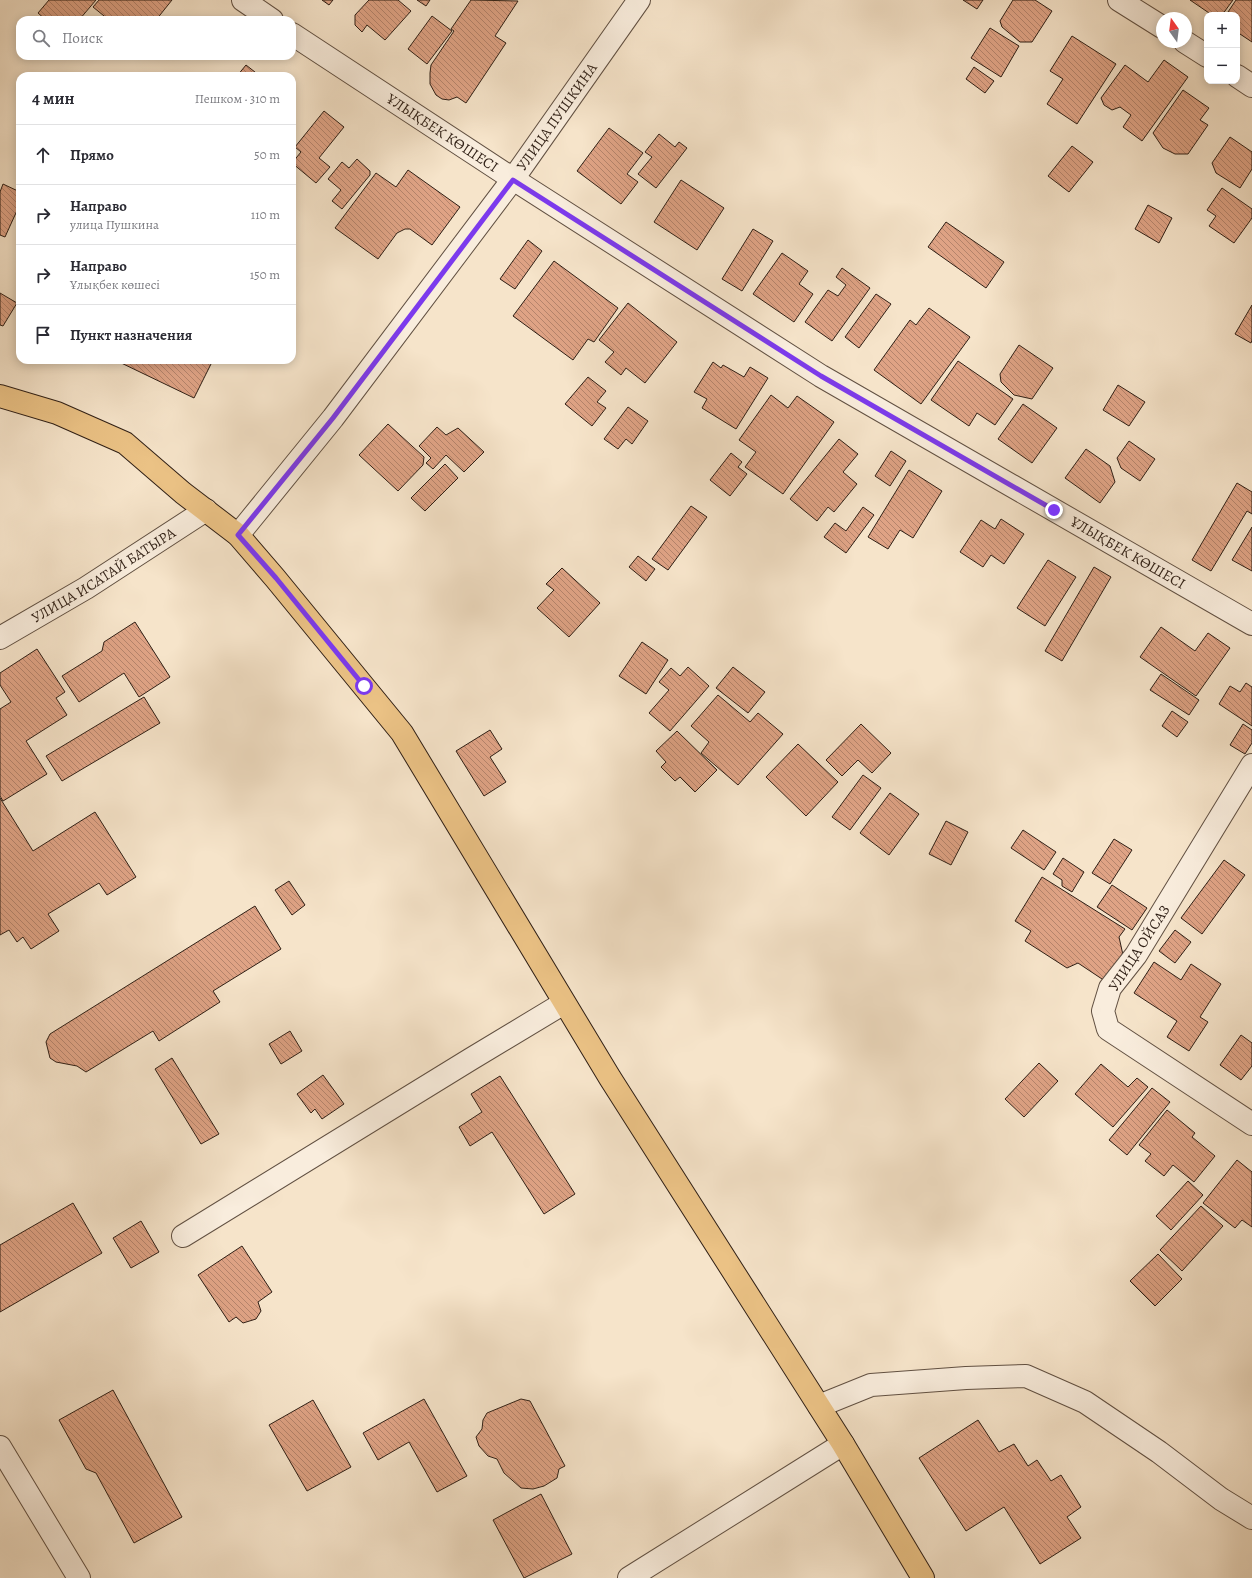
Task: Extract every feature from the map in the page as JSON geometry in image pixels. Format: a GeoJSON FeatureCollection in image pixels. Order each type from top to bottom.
{"type":"FeatureCollection","features":[{"type":"Feature","properties":{"kind":"main road"},"geometry":{"type":"LineString","coordinates":[[0,396],[57,413],[124,443],[183,493],[238,535],[276,578],[402,733],[614,1085],[843,1444],[923,1578]]}},
{"type":"Feature","properties":{"kind":"street"},"geometry":{"type":"LineString","coordinates":[[243,0],[266,16]]}},
{"type":"Feature","properties":{"kind":"street","name":"УЛИЦА ПУШКИНА"},"geometry":{"type":"LineString","coordinates":[[238,535],[333,418],[513,180],[639,0]]}},
{"type":"Feature","properties":{"kind":"street"},"geometry":{"type":"LineString","coordinates":[[1120,0],[1156,23]]}},
{"type":"Feature","properties":{"kind":"street","name":"ҰЛЫҚБЕК КӨШЕСІ"},"geometry":{"type":"LineString","coordinates":[[296,37],[513,180],[821,376],[1252,624]]}},
{"type":"Feature","properties":{"kind":"street"},"geometry":{"type":"LineString","coordinates":[[1192,47],[1204,54]]}},
{"type":"Feature","properties":{"kind":"street"},"geometry":{"type":"LineString","coordinates":[[1240,78],[1252,86]]}},
{"type":"Feature","properties":{"kind":"street","name":"УЛИЦА ИСАТАЙ БАТЫРА"},"geometry":{"type":"LineString","coordinates":[[0,638],[86,588],[206,510]]}},
{"type":"Feature","properties":{"kind":"street","name":"УЛИЦА ОЙСАЗ"},"geometry":{"type":"LineString","coordinates":[[1252,765],[1136,955],[1110,988],[1103,1011],[1108,1029],[1252,1124]]}},
{"type":"Feature","properties":{"kind":"street"},"geometry":{"type":"LineString","coordinates":[[183,1236],[564,1003]]}},
{"type":"Feature","properties":{"kind":"street"},"geometry":{"type":"LineString","coordinates":[[819,1406],[871,1385],[966,1378],[1026,1376],[1085,1402],[1159,1452],[1221,1499],[1252,1518]]}},
{"type":"Feature","properties":{"kind":"street"},"geometry":{"type":"LineString","coordinates":[[629,1578],[843,1444]]}},
{"type":"Feature","properties":{"kind":"street"},"geometry":{"type":"LineString","coordinates":[[0,1447],[79,1578]]}},
{"type":"Feature","properties":{"kind":"building"},"geometry":{"type":"Polygon","coordinates":[[[49,0],[96,0],[82,16],[41,16],[38,13],[49,0]]]}},
{"type":"Feature","properties":{"kind":"building"},"geometry":{"type":"Polygon","coordinates":[[[99,0],[172,0],[159,16],[104,16],[93,7],[99,0]]]}},
{"type":"Feature","properties":{"kind":"building"},"geometry":{"type":"Polygon","coordinates":[[[322,0],[333,0],[329,5],[322,0]]]}},
{"type":"Feature","properties":{"kind":"building"},"geometry":{"type":"Polygon","coordinates":[[[369,0],[398,0],[411,11],[385,40],[367,25],[362,32],[355,25],[355,15],[369,0]]]}},
{"type":"Feature","properties":{"kind":"building"},"geometry":{"type":"Polygon","coordinates":[[[417,0],[430,0],[426,6],[417,0]]]}},
{"type":"Feature","properties":{"kind":"building"},"geometry":{"type":"Polygon","coordinates":[[[471,0],[518,1],[495,36],[506,43],[466,103],[457,97],[449,100],[442,99],[436,95],[430,84],[431,65],[454,31],[451,29],[471,0]]]}},
{"type":"Feature","properties":{"kind":"building"},"geometry":{"type":"Polygon","coordinates":[[[963,0],[983,0],[977,9],[963,0]]]}},
{"type":"Feature","properties":{"kind":"building"},"geometry":{"type":"Polygon","coordinates":[[[1013,0],[1035,0],[1052,11],[1032,42],[1020,42],[1002,27],[1000,21],[1013,0]]]}},
{"type":"Feature","properties":{"kind":"building"},"geometry":{"type":"Polygon","coordinates":[[[1190,0],[1233,0],[1224,12],[1208,12],[1190,0]]]}},
{"type":"Feature","properties":{"kind":"building"},"geometry":{"type":"Polygon","coordinates":[[[1236,0],[1252,0],[1252,42],[1240,34],[1240,12],[1228,12],[1236,0]]]}},
{"type":"Feature","properties":{"kind":"building"},"geometry":{"type":"Polygon","coordinates":[[[432,16],[452,31],[427,64],[408,49],[432,16]]]}},
{"type":"Feature","properties":{"kind":"building"},"geometry":{"type":"Polygon","coordinates":[[[990,28],[1019,46],[1001,77],[971,58],[990,28]]]}},
{"type":"Feature","properties":{"kind":"building"},"geometry":{"type":"Polygon","coordinates":[[[1072,36],[1116,64],[1077,124],[1047,104],[1063,79],[1050,71],[1072,36]]]}},
{"type":"Feature","properties":{"kind":"building"},"geometry":{"type":"Polygon","coordinates":[[[1164,60],[1188,77],[1142,141],[1123,127],[1131,115],[1120,107],[1112,110],[1104,105],[1101,98],[1125,65],[1148,82],[1164,60]]]}},
{"type":"Feature","properties":{"kind":"building"},"geometry":{"type":"Polygon","coordinates":[[[246,65],[255,72],[240,72],[246,65]]]}},
{"type":"Feature","properties":{"kind":"building"},"geometry":{"type":"Polygon","coordinates":[[[974,67],[994,81],[985,93],[966,79],[974,67]]]}},
{"type":"Feature","properties":{"kind":"building"},"geometry":{"type":"Polygon","coordinates":[[[1183,90],[1209,108],[1200,120],[1208,125],[1188,154],[1175,154],[1163,148],[1153,133],[1183,90]]]}},
{"type":"Feature","properties":{"kind":"building"},"geometry":{"type":"Polygon","coordinates":[[[324,111],[344,127],[319,158],[330,167],[316,183],[296,166],[296,158],[301,152],[296,148],[296,146],[324,111]]]}},
{"type":"Feature","properties":{"kind":"building"},"geometry":{"type":"Polygon","coordinates":[[[609,128],[643,153],[627,174],[638,182],[621,204],[577,171],[609,128]]]}},
{"type":"Feature","properties":{"kind":"building"},"geometry":{"type":"Polygon","coordinates":[[[659,134],[675,147],[679,142],[687,148],[656,188],[638,174],[652,157],[645,152],[659,134]]]}},
{"type":"Feature","properties":{"kind":"building"},"geometry":{"type":"Polygon","coordinates":[[[1230,137],[1252,152],[1252,169],[1240,188],[1216,173],[1212,163],[1230,137]]]}},
{"type":"Feature","properties":{"kind":"building"},"geometry":{"type":"Polygon","coordinates":[[[1072,146],[1093,162],[1069,192],[1048,176],[1072,146]]]}},
{"type":"Feature","properties":{"kind":"building"},"geometry":{"type":"Polygon","coordinates":[[[357,159],[370,171],[370,175],[342,209],[332,201],[341,190],[328,179],[342,162],[349,168],[357,159]]]}},
{"type":"Feature","properties":{"kind":"building"},"geometry":{"type":"Polygon","coordinates":[[[408,170],[460,207],[432,245],[410,229],[405,229],[397,233],[378,259],[335,228],[376,173],[396,187],[408,170]]]}},
{"type":"Feature","properties":{"kind":"building"},"geometry":{"type":"Polygon","coordinates":[[[681,180],[724,208],[697,250],[654,222],[681,180]]]}},
{"type":"Feature","properties":{"kind":"building"},"geometry":{"type":"Polygon","coordinates":[[[3,184],[16,190],[16,213],[5,237],[0,235],[0,192],[3,184]]]}},
{"type":"Feature","properties":{"kind":"building"},"geometry":{"type":"Polygon","coordinates":[[[1222,188],[1252,209],[1252,218],[1234,243],[1209,226],[1216,216],[1207,210],[1222,188]]]}},
{"type":"Feature","properties":{"kind":"building"},"geometry":{"type":"Polygon","coordinates":[[[1148,205],[1172,218],[1159,243],[1135,229],[1148,205]]]}},
{"type":"Feature","properties":{"kind":"building"},"geometry":{"type":"Polygon","coordinates":[[[946,222],[1004,262],[986,288],[928,247],[946,222]]]}},
{"type":"Feature","properties":{"kind":"building"},"geometry":{"type":"Polygon","coordinates":[[[753,229],[773,241],[742,291],[722,279],[753,229]]]}},
{"type":"Feature","properties":{"kind":"building"},"geometry":{"type":"Polygon","coordinates":[[[528,240],[542,251],[515,289],[500,279],[528,240]]]}},
{"type":"Feature","properties":{"kind":"building"},"geometry":{"type":"Polygon","coordinates":[[[782,253],[808,271],[799,284],[813,294],[794,322],[753,294],[782,253]]]}},
{"type":"Feature","properties":{"kind":"building"},"geometry":{"type":"Polygon","coordinates":[[[554,261],[618,308],[594,342],[588,339],[573,360],[513,316],[554,261]]]}},
{"type":"Feature","properties":{"kind":"building"},"geometry":{"type":"Polygon","coordinates":[[[842,268],[870,288],[832,341],[805,322],[828,290],[838,296],[846,285],[836,277],[842,268]]]}},
{"type":"Feature","properties":{"kind":"building"},"geometry":{"type":"Polygon","coordinates":[[[0,293],[16,302],[16,305],[3,326],[0,325],[0,293]]]}},
{"type":"Feature","properties":{"kind":"building"},"geometry":{"type":"Polygon","coordinates":[[[876,294],[891,304],[859,348],[845,337],[876,294]]]}},
{"type":"Feature","properties":{"kind":"building"},"geometry":{"type":"Polygon","coordinates":[[[628,303],[677,342],[645,383],[626,368],[621,375],[605,362],[614,352],[599,340],[628,303]]]}},
{"type":"Feature","properties":{"kind":"building"},"geometry":{"type":"Polygon","coordinates":[[[1252,305],[1252,340],[1251,343],[1235,334],[1252,305]]]}},
{"type":"Feature","properties":{"kind":"building"},"geometry":{"type":"Polygon","coordinates":[[[929,308],[970,337],[921,404],[874,370],[910,320],[916,325],[929,308]]]}},
{"type":"Feature","properties":{"kind":"building"},"geometry":{"type":"Polygon","coordinates":[[[1019,345],[1053,368],[1032,399],[1014,395],[1001,382],[1000,374],[1019,345]]]}},
{"type":"Feature","properties":{"kind":"building"},"geometry":{"type":"Polygon","coordinates":[[[958,361],[1013,399],[995,425],[977,413],[969,426],[931,400],[958,361]]]}},
{"type":"Feature","properties":{"kind":"building"},"geometry":{"type":"Polygon","coordinates":[[[713,362],[721,368],[723,365],[744,377],[750,367],[768,378],[736,429],[702,408],[707,399],[694,392],[713,362]]]}},
{"type":"Feature","properties":{"kind":"building"},"geometry":{"type":"Polygon","coordinates":[[[123,364],[211,364],[194,398],[123,364]]]}},
{"type":"Feature","properties":{"kind":"building"},"geometry":{"type":"Polygon","coordinates":[[[588,377],[606,391],[597,402],[606,408],[592,426],[565,404],[588,377]]]}},
{"type":"Feature","properties":{"kind":"building"},"geometry":{"type":"Polygon","coordinates":[[[1118,385],[1145,402],[1129,426],[1103,410],[1118,385]]]}},
{"type":"Feature","properties":{"kind":"building"},"geometry":{"type":"Polygon","coordinates":[[[771,395],[788,408],[797,396],[834,422],[783,494],[745,467],[756,452],[739,440],[771,395]]]}},
{"type":"Feature","properties":{"kind":"building"},"geometry":{"type":"Polygon","coordinates":[[[1023,404],[1057,428],[1032,463],[998,439],[1023,404]]]}},
{"type":"Feature","properties":{"kind":"building"},"geometry":{"type":"Polygon","coordinates":[[[628,407],[648,421],[632,444],[626,439],[618,449],[604,439],[628,407]]]}},
{"type":"Feature","properties":{"kind":"building"},"geometry":{"type":"Polygon","coordinates":[[[388,424],[424,457],[423,465],[398,491],[359,455],[388,424]]]}},
{"type":"Feature","properties":{"kind":"building"},"geometry":{"type":"Polygon","coordinates":[[[437,427],[446,435],[458,428],[484,452],[464,472],[446,455],[433,469],[426,463],[431,458],[419,446],[437,427]]]}},
{"type":"Feature","properties":{"kind":"building"},"geometry":{"type":"Polygon","coordinates":[[[839,439],[858,454],[843,472],[857,484],[834,512],[828,507],[817,521],[790,499],[839,439]]]}},
{"type":"Feature","properties":{"kind":"building"},"geometry":{"type":"Polygon","coordinates":[[[1129,441],[1155,459],[1140,481],[1121,468],[1117,458],[1129,441]]]}},
{"type":"Feature","properties":{"kind":"building"},"geometry":{"type":"Polygon","coordinates":[[[1086,449],[1110,466],[1115,482],[1100,503],[1065,478],[1086,449]]]}},
{"type":"Feature","properties":{"kind":"building"},"geometry":{"type":"Polygon","coordinates":[[[891,451],[906,461],[890,486],[875,476],[891,451]]]}},
{"type":"Feature","properties":{"kind":"building"},"geometry":{"type":"Polygon","coordinates":[[[731,453],[742,462],[738,467],[747,474],[730,496],[710,480],[731,453]]]}},
{"type":"Feature","properties":{"kind":"building"},"geometry":{"type":"Polygon","coordinates":[[[445,464],[458,478],[425,511],[411,498],[445,464]]]}},
{"type":"Feature","properties":{"kind":"building"},"geometry":{"type":"Polygon","coordinates":[[[909,470],[942,491],[913,538],[900,530],[888,549],[868,537],[909,470]]]}},
{"type":"Feature","properties":{"kind":"building"},"geometry":{"type":"Polygon","coordinates":[[[1237,483],[1252,492],[1252,514],[1247,511],[1211,571],[1192,560],[1237,483]]]}},
{"type":"Feature","properties":{"kind":"building"},"geometry":{"type":"Polygon","coordinates":[[[691,506],[707,517],[668,570],[652,559],[691,506]]]}},
{"type":"Feature","properties":{"kind":"building"},"geometry":{"type":"Polygon","coordinates":[[[863,507],[874,515],[846,553],[824,537],[835,523],[846,531],[863,507]]]}},
{"type":"Feature","properties":{"kind":"building"},"geometry":{"type":"Polygon","coordinates":[[[1001,519],[1024,534],[1004,564],[991,555],[983,567],[960,552],[981,520],[995,529],[1001,519]]]}},
{"type":"Feature","properties":{"kind":"building"},"geometry":{"type":"Polygon","coordinates":[[[1252,527],[1252,571],[1232,560],[1252,527]]]}},
{"type":"Feature","properties":{"kind":"building"},"geometry":{"type":"Polygon","coordinates":[[[638,556],[655,569],[646,581],[629,567],[638,556]]]}},
{"type":"Feature","properties":{"kind":"building"},"geometry":{"type":"Polygon","coordinates":[[[1048,560],[1076,577],[1045,626],[1017,608],[1048,560]]]}},
{"type":"Feature","properties":{"kind":"building"},"geometry":{"type":"Polygon","coordinates":[[[1094,567],[1111,577],[1062,661],[1045,651],[1094,567]]]}},
{"type":"Feature","properties":{"kind":"building"},"geometry":{"type":"Polygon","coordinates":[[[562,568],[600,603],[569,637],[537,608],[554,590],[546,584],[562,568]]]}},
{"type":"Feature","properties":{"kind":"building"},"geometry":{"type":"Polygon","coordinates":[[[135,622],[170,677],[139,697],[124,673],[79,702],[62,676],[102,651],[104,642],[135,622]]]}},
{"type":"Feature","properties":{"kind":"building"},"geometry":{"type":"Polygon","coordinates":[[[1161,627],[1195,651],[1208,633],[1230,648],[1196,696],[1140,657],[1161,627]]]}},
{"type":"Feature","properties":{"kind":"building"},"geometry":{"type":"Polygon","coordinates":[[[642,642],[668,660],[646,694],[619,676],[642,642]]]}},
{"type":"Feature","properties":{"kind":"building"},"geometry":{"type":"Polygon","coordinates":[[[37,649],[65,692],[56,698],[67,715],[26,741],[47,774],[3,801],[0,796],[0,709],[11,702],[0,685],[0,673],[37,649]]]}},
{"type":"Feature","properties":{"kind":"building"},"geometry":{"type":"Polygon","coordinates":[[[688,667],[709,686],[670,731],[649,713],[669,690],[659,682],[671,668],[680,676],[688,667]]]}},
{"type":"Feature","properties":{"kind":"building"},"geometry":{"type":"Polygon","coordinates":[[[733,667],[765,692],[748,713],[716,688],[733,667]]]}},
{"type":"Feature","properties":{"kind":"building"},"geometry":{"type":"Polygon","coordinates":[[[1161,674],[1199,700],[1189,715],[1150,690],[1161,674]]]}},
{"type":"Feature","properties":{"kind":"building"},"geometry":{"type":"Polygon","coordinates":[[[1246,683],[1252,687],[1252,726],[1219,704],[1230,686],[1240,692],[1246,683]]]}},
{"type":"Feature","properties":{"kind":"building"},"geometry":{"type":"Polygon","coordinates":[[[718,695],[750,722],[758,713],[783,734],[738,785],[701,753],[709,742],[691,726],[718,695]]]}},
{"type":"Feature","properties":{"kind":"building"},"geometry":{"type":"Polygon","coordinates":[[[144,697],[160,723],[62,781],[46,756],[144,697]]]}},
{"type":"Feature","properties":{"kind":"building"},"geometry":{"type":"Polygon","coordinates":[[[1172,711],[1188,722],[1177,737],[1162,726],[1172,711]]]}},
{"type":"Feature","properties":{"kind":"building"},"geometry":{"type":"Polygon","coordinates":[[[861,724],[891,753],[872,773],[858,760],[842,776],[826,760],[861,724]]]}},
{"type":"Feature","properties":{"kind":"building"},"geometry":{"type":"Polygon","coordinates":[[[1243,724],[1252,730],[1252,743],[1245,754],[1230,745],[1243,724]]]}},
{"type":"Feature","properties":{"kind":"building"},"geometry":{"type":"Polygon","coordinates":[[[490,730],[502,749],[490,757],[506,782],[484,796],[456,751],[490,730]]]}},
{"type":"Feature","properties":{"kind":"building"},"geometry":{"type":"Polygon","coordinates":[[[677,731],[717,770],[695,792],[680,777],[675,781],[661,767],[666,762],[656,751],[677,731]]]}},
{"type":"Feature","properties":{"kind":"building"},"geometry":{"type":"Polygon","coordinates":[[[798,744],[838,782],[806,816],[766,777],[798,744]]]}},
{"type":"Feature","properties":{"kind":"building"},"geometry":{"type":"Polygon","coordinates":[[[863,775],[881,788],[850,830],[832,817],[863,775]]]}},
{"type":"Feature","properties":{"kind":"building"},"geometry":{"type":"Polygon","coordinates":[[[890,793],[919,814],[889,855],[860,833],[890,793]]]}},
{"type":"Feature","properties":{"kind":"building"},"geometry":{"type":"Polygon","coordinates":[[[0,798],[33,851],[95,812],[136,877],[107,895],[99,883],[48,914],[59,931],[31,949],[23,937],[17,942],[9,930],[0,935],[0,798]]]}},
{"type":"Feature","properties":{"kind":"building"},"geometry":{"type":"Polygon","coordinates":[[[946,821],[968,832],[951,865],[929,854],[946,821]]]}},
{"type":"Feature","properties":{"kind":"building"},"geometry":{"type":"Polygon","coordinates":[[[1023,830],[1056,852],[1044,870],[1011,848],[1023,830]]]}},
{"type":"Feature","properties":{"kind":"building"},"geometry":{"type":"Polygon","coordinates":[[[1114,839],[1132,850],[1110,884],[1092,873],[1114,839]]]}},
{"type":"Feature","properties":{"kind":"building"},"geometry":{"type":"Polygon","coordinates":[[[1063,858],[1084,872],[1072,892],[1062,886],[1062,880],[1053,874],[1063,858]]]}},
{"type":"Feature","properties":{"kind":"building"},"geometry":{"type":"Polygon","coordinates":[[[1224,860],[1245,875],[1202,934],[1181,918],[1224,860]]]}},
{"type":"Feature","properties":{"kind":"building"},"geometry":{"type":"Polygon","coordinates":[[[1042,877],[1125,929],[1119,937],[1123,955],[1105,981],[1078,963],[1067,968],[1025,941],[1031,931],[1015,921],[1042,877]]]}},
{"type":"Feature","properties":{"kind":"building"},"geometry":{"type":"Polygon","coordinates":[[[289,881],[305,905],[292,915],[275,890],[289,881]]]}},
{"type":"Feature","properties":{"kind":"building"},"geometry":{"type":"Polygon","coordinates":[[[1112,885],[1147,908],[1132,930],[1097,907],[1112,885]]]}},
{"type":"Feature","properties":{"kind":"building"},"geometry":{"type":"Polygon","coordinates":[[[255,906],[281,949],[213,991],[220,1002],[159,1041],[153,1031],[86,1072],[77,1066],[56,1062],[50,1058],[46,1042],[50,1034],[255,906]]]}},
{"type":"Feature","properties":{"kind":"building"},"geometry":{"type":"Polygon","coordinates":[[[1175,930],[1191,942],[1175,963],[1159,951],[1175,930]]]}},
{"type":"Feature","properties":{"kind":"building"},"geometry":{"type":"Polygon","coordinates":[[[1154,962],[1181,980],[1191,964],[1221,984],[1200,1017],[1208,1022],[1189,1051],[1167,1037],[1177,1021],[1134,993],[1154,962]]]}},
{"type":"Feature","properties":{"kind":"building"},"geometry":{"type":"Polygon","coordinates":[[[290,1031],[302,1051],[281,1064],[269,1044],[290,1031]]]}},
{"type":"Feature","properties":{"kind":"building"},"geometry":{"type":"Polygon","coordinates":[[[1241,1035],[1252,1043],[1252,1066],[1241,1080],[1220,1065],[1241,1035]]]}},
{"type":"Feature","properties":{"kind":"building"},"geometry":{"type":"Polygon","coordinates":[[[172,1058],[219,1134],[201,1144],[155,1069],[172,1058]]]}},
{"type":"Feature","properties":{"kind":"building"},"geometry":{"type":"Polygon","coordinates":[[[1039,1063],[1058,1081],[1024,1117],[1005,1099],[1039,1063]]]}},
{"type":"Feature","properties":{"kind":"building"},"geometry":{"type":"Polygon","coordinates":[[[1101,1064],[1128,1087],[1137,1078],[1148,1087],[1113,1127],[1075,1094],[1101,1064]]]}},
{"type":"Feature","properties":{"kind":"building"},"geometry":{"type":"Polygon","coordinates":[[[323,1075],[344,1104],[322,1119],[315,1109],[311,1113],[297,1094],[323,1075]]]}},
{"type":"Feature","properties":{"kind":"building"},"geometry":{"type":"Polygon","coordinates":[[[500,1076],[575,1194],[544,1214],[492,1132],[470,1146],[459,1127],[482,1112],[471,1094],[500,1076]]]}},
{"type":"Feature","properties":{"kind":"building"},"geometry":{"type":"Polygon","coordinates":[[[1152,1088],[1170,1102],[1127,1155],[1109,1140],[1152,1088]]]}},
{"type":"Feature","properties":{"kind":"building"},"geometry":{"type":"Polygon","coordinates":[[[1167,1110],[1195,1133],[1192,1137],[1215,1156],[1194,1182],[1173,1165],[1164,1176],[1145,1161],[1151,1154],[1139,1145],[1167,1110]]]}},
{"type":"Feature","properties":{"kind":"building"},"geometry":{"type":"Polygon","coordinates":[[[1237,1160],[1252,1172],[1252,1227],[1242,1220],[1235,1228],[1203,1203],[1237,1160]]]}},
{"type":"Feature","properties":{"kind":"building"},"geometry":{"type":"Polygon","coordinates":[[[1188,1181],[1203,1195],[1171,1230],[1156,1216],[1188,1181]]]}},
{"type":"Feature","properties":{"kind":"building"},"geometry":{"type":"Polygon","coordinates":[[[73,1203],[102,1253],[0,1312],[0,1245],[73,1203]]]}},
{"type":"Feature","properties":{"kind":"building"},"geometry":{"type":"Polygon","coordinates":[[[1201,1206],[1223,1226],[1182,1271],[1160,1250],[1201,1206]]]}},
{"type":"Feature","properties":{"kind":"building"},"geometry":{"type":"Polygon","coordinates":[[[141,1221],[159,1252],[131,1268],[113,1238],[141,1221]]]}},
{"type":"Feature","properties":{"kind":"building"},"geometry":{"type":"Polygon","coordinates":[[[242,1246],[272,1292],[258,1302],[261,1311],[256,1319],[243,1323],[236,1317],[229,1322],[198,1275],[242,1246]]]}},
{"type":"Feature","properties":{"kind":"building"},"geometry":{"type":"Polygon","coordinates":[[[1158,1254],[1182,1279],[1155,1306],[1130,1281],[1158,1254]]]}},
{"type":"Feature","properties":{"kind":"building"},"geometry":{"type":"Polygon","coordinates":[[[113,1390],[182,1517],[134,1543],[96,1473],[86,1469],[59,1420],[113,1390]]]}},
{"type":"Feature","properties":{"kind":"building"},"geometry":{"type":"Polygon","coordinates":[[[424,1399],[467,1476],[437,1492],[409,1442],[378,1460],[363,1433],[424,1399]]]}},
{"type":"Feature","properties":{"kind":"building"},"geometry":{"type":"Polygon","coordinates":[[[521,1399],[530,1401],[565,1466],[559,1469],[557,1478],[544,1486],[533,1489],[521,1488],[504,1473],[497,1459],[488,1456],[479,1446],[476,1437],[482,1429],[483,1420],[487,1413],[521,1399]]]}},
{"type":"Feature","properties":{"kind":"building"},"geometry":{"type":"Polygon","coordinates":[[[313,1400],[351,1467],[307,1491],[269,1425],[313,1400]]]}},
{"type":"Feature","properties":{"kind":"building"},"geometry":{"type":"Polygon","coordinates":[[[978,1420],[999,1452],[1014,1444],[1028,1466],[1037,1460],[1051,1481],[1061,1475],[1081,1507],[1067,1517],[1081,1538],[1040,1564],[1004,1507],[966,1531],[919,1458],[978,1420]]]}},
{"type":"Feature","properties":{"kind":"building"},"geometry":{"type":"Polygon","coordinates":[[[541,1494],[572,1554],[524,1578],[493,1520],[541,1494]]]}},
{"type":"Feature","properties":{"kind":"route"},"geometry":{"type":"LineString","coordinates":[[364,686],[276,578],[238,535],[333,418],[513,180],[821,376],[1054,510]]}}]}
